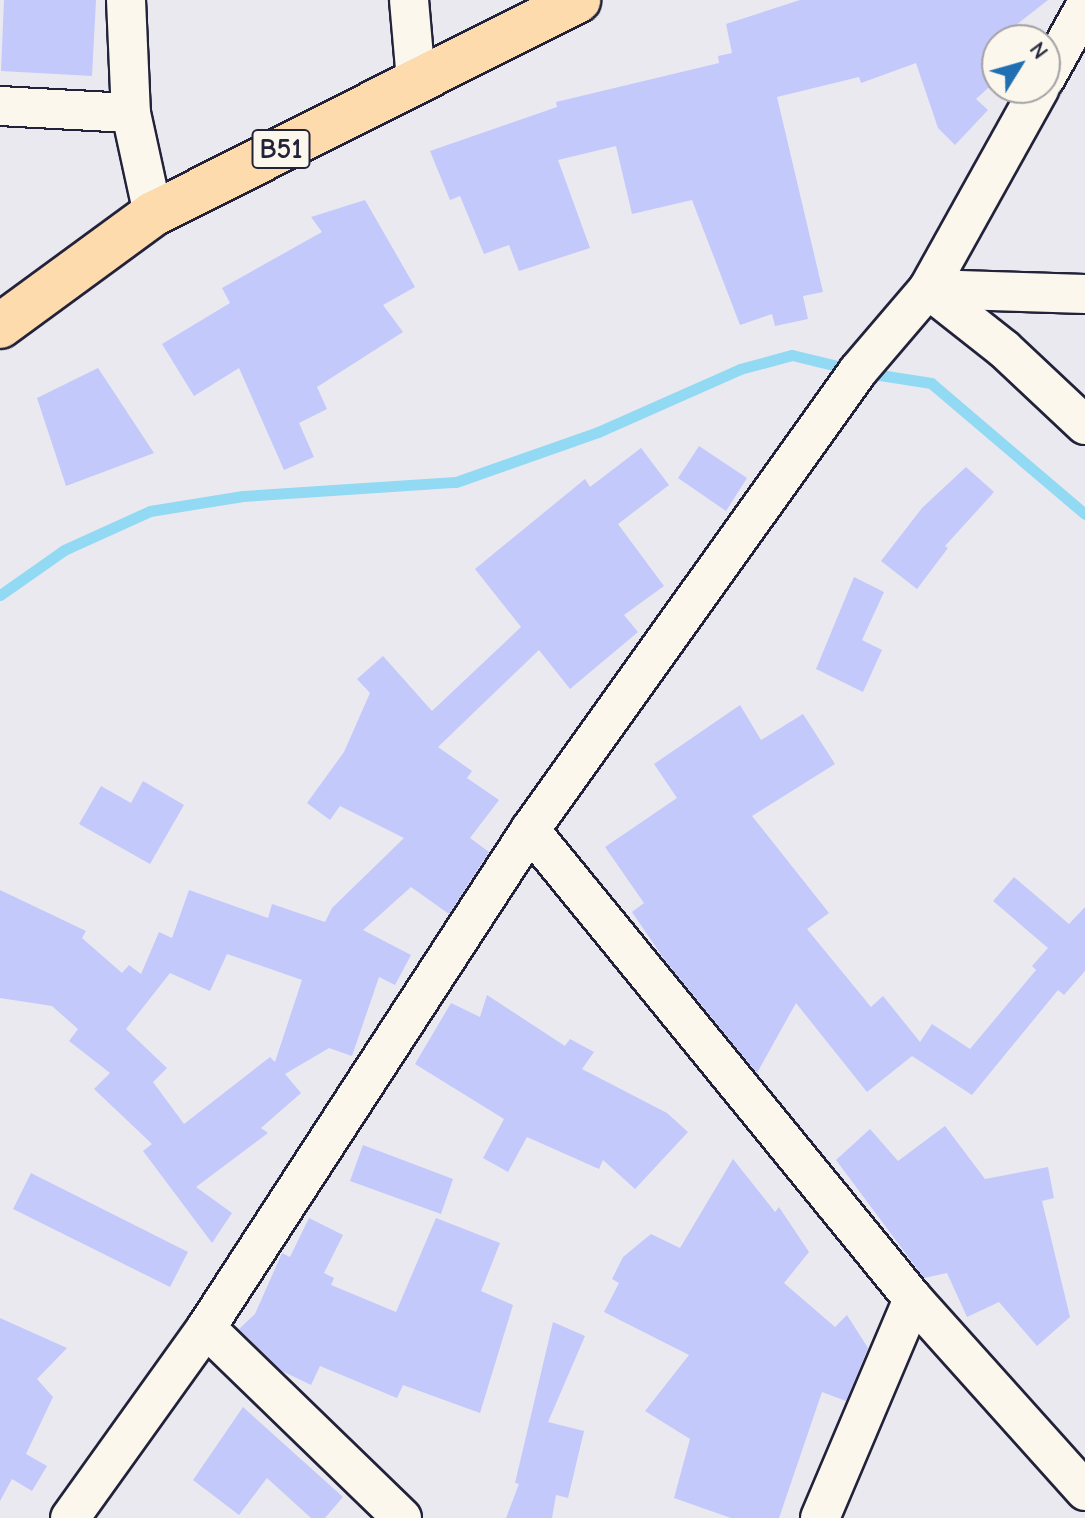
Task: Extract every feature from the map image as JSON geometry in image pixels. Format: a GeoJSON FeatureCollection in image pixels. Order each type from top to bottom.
{"type":"FeatureCollection","features":[{"type":"Feature","properties":{"kind":"highway","name":"B51"},"geometry":{"type":"LineString","coordinates":[[0,326],[153,214],[578,0]]}},
{"type":"Feature","properties":{"kind":"street"},"geometry":{"type":"LineString","coordinates":[[126,0],[131,113],[153,214]]}},
{"type":"Feature","properties":{"kind":"street"},"geometry":{"type":"LineString","coordinates":[[409,0],[416,80]]}},
{"type":"Feature","properties":{"kind":"street"},"geometry":{"type":"LineString","coordinates":[[1061,50],[1085,7]]}},
{"type":"Feature","properties":{"kind":"street"},"geometry":{"type":"LineString","coordinates":[[70,1518],[206,1328],[530,830],[858,371],[928,289],[1031,104]]}},
{"type":"Feature","properties":{"kind":"street"},"geometry":{"type":"LineString","coordinates":[[0,106],[131,113]]}},
{"type":"Feature","properties":{"kind":"street"},"geometry":{"type":"LineString","coordinates":[[928,289],[1085,294]]}},
{"type":"Feature","properties":{"kind":"street"},"geometry":{"type":"LineString","coordinates":[[928,289],[1004,349],[1085,425]]}},
{"type":"Feature","properties":{"kind":"street"},"geometry":{"type":"LineString","coordinates":[[530,830],[913,1299],[1085,1491]]}},
{"type":"Feature","properties":{"kind":"street"},"geometry":{"type":"LineString","coordinates":[[820,1518],[913,1299]]}},
{"type":"Feature","properties":{"kind":"street"},"geometry":{"type":"LineString","coordinates":[[206,1328],[402,1518]]}},
{"type":"Feature","properties":{"kind":"building"},"geometry":{"type":"Polygon","coordinates":[[[4,0],[96,0],[92,76],[1,71],[4,0]]]}},
{"type":"Feature","properties":{"kind":"building"},"geometry":{"type":"Polygon","coordinates":[[[800,0],[1048,0],[1017,24],[981,24],[981,94],[976,99],[988,110],[955,145],[938,128],[916,63],[861,83],[859,77],[777,97],[823,292],[803,296],[808,319],[775,326],[772,314],[740,325],[692,200],[632,214],[616,146],[558,160],[590,248],[519,271],[509,245],[484,254],[460,196],[450,200],[430,151],[557,107],[556,102],[719,63],[718,56],[732,53],[726,24],[800,0]]]}},
{"type":"Feature","properties":{"kind":"building"},"geometry":{"type":"Polygon","coordinates":[[[365,200],[415,287],[383,305],[403,332],[317,387],[327,409],[299,423],[314,457],[284,470],[239,368],[194,396],[162,344],[230,303],[222,288],[322,232],[311,217],[365,200]]]}},
{"type":"Feature","properties":{"kind":"building"},"geometry":{"type":"Polygon","coordinates":[[[98,368],[154,453],[66,486],[37,398],[98,368]]]}},
{"type":"Feature","properties":{"kind":"building"},"geometry":{"type":"Polygon","coordinates":[[[699,446],[747,478],[726,511],[678,478],[699,446]]]}},
{"type":"Feature","properties":{"kind":"building"},"geometry":{"type":"Polygon","coordinates":[[[641,448],[669,485],[618,524],[664,586],[624,615],[638,632],[570,689],[539,650],[438,747],[472,771],[467,778],[499,800],[470,838],[489,852],[449,914],[411,887],[363,930],[411,955],[395,985],[379,977],[352,1056],[329,1048],[285,1074],[301,1093],[261,1128],[268,1133],[196,1187],[232,1213],[212,1243],[143,1151],[152,1144],[94,1089],[110,1073],[69,1041],[78,1029],[52,1006],[0,998],[0,890],[86,931],[82,938],[122,973],[129,965],[141,974],[159,932],[172,938],[189,890],[268,918],[272,904],[325,922],[332,908],[404,838],[340,806],[330,820],[307,803],[344,752],[370,693],[357,679],[383,656],[432,711],[521,627],[475,569],[585,479],[590,487],[641,448]],[[227,954],[210,991],[170,973],[126,1029],[167,1068],[153,1082],[184,1124],[270,1057],[275,1062],[302,980],[227,954]]]}},
{"type":"Feature","properties":{"kind":"building"},"geometry":{"type":"Polygon","coordinates":[[[966,467],[994,492],[945,546],[948,548],[917,589],[881,561],[922,508],[966,467]]]}},
{"type":"Feature","properties":{"kind":"building"},"geometry":{"type":"Polygon","coordinates":[[[854,577],[884,592],[862,640],[882,650],[863,692],[816,669],[854,577]]]}},
{"type":"Feature","properties":{"kind":"building"},"geometry":{"type":"Polygon","coordinates":[[[740,705],[761,740],[803,714],[835,764],[752,816],[829,913],[807,929],[871,1007],[883,996],[920,1042],[932,1024],[970,1049],[1036,970],[1032,966],[1048,948],[993,901],[1014,877],[1069,924],[1085,907],[1085,971],[1064,995],[1058,990],[972,1095],[912,1056],[867,1092],[796,1003],[757,1073],[664,959],[632,912],[644,903],[605,847],[677,798],[654,764],[740,705]]]}},
{"type":"Feature","properties":{"kind":"building"},"geometry":{"type":"Polygon","coordinates":[[[143,781],[184,805],[150,864],[79,824],[101,786],[131,803],[143,781]]]}},
{"type":"Feature","properties":{"kind":"building"},"geometry":{"type":"Polygon","coordinates":[[[487,995],[565,1046],[570,1039],[594,1052],[582,1069],[667,1113],[688,1132],[635,1189],[603,1160],[599,1169],[527,1137],[508,1172],[483,1158],[504,1119],[415,1064],[451,1003],[480,1017],[487,995]]]}},
{"type":"Feature","properties":{"kind":"building"},"geometry":{"type":"Polygon","coordinates":[[[945,1126],[985,1179],[1048,1167],[1054,1198],[1042,1201],[1070,1317],[1037,1346],[999,1302],[967,1317],[947,1273],[924,1278],[836,1160],[870,1129],[898,1161],[945,1126]]]}},
{"type":"Feature","properties":{"kind":"building"},"geometry":{"type":"Polygon","coordinates":[[[363,1145],[453,1179],[441,1214],[350,1181],[363,1145]]]}},
{"type":"Feature","properties":{"kind":"building"},"geometry":{"type":"Polygon","coordinates":[[[733,1159],[775,1212],[779,1207],[809,1252],[784,1283],[835,1327],[847,1315],[868,1348],[846,1401],[822,1392],[779,1518],[731,1518],[674,1498],[690,1439],[645,1411],[689,1355],[604,1312],[619,1283],[612,1279],[623,1257],[651,1234],[680,1248],[733,1159]]]}},
{"type":"Feature","properties":{"kind":"building"},"geometry":{"type":"Polygon","coordinates":[[[31,1173],[188,1252],[170,1287],[13,1209],[31,1173]]]}},
{"type":"Feature","properties":{"kind":"building"},"geometry":{"type":"Polygon","coordinates":[[[309,1218],[343,1235],[324,1273],[334,1278],[331,1285],[396,1312],[436,1218],[500,1243],[481,1291],[513,1305],[480,1413],[403,1385],[397,1398],[320,1366],[311,1385],[282,1371],[239,1329],[255,1314],[282,1253],[290,1257],[309,1218]]]}},
{"type":"Feature","properties":{"kind":"building"},"geometry":{"type":"Polygon","coordinates":[[[0,1318],[67,1348],[37,1379],[53,1397],[26,1454],[47,1466],[32,1491],[12,1479],[0,1501],[0,1318]]]}},
{"type":"Feature","properties":{"kind":"building"},"geometry":{"type":"Polygon","coordinates":[[[553,1322],[585,1336],[548,1422],[584,1431],[568,1498],[556,1495],[552,1518],[506,1518],[519,1484],[515,1483],[553,1322]]]}},
{"type":"Feature","properties":{"kind":"building"},"geometry":{"type":"Polygon","coordinates":[[[243,1407],[343,1497],[325,1518],[311,1518],[267,1478],[239,1515],[193,1480],[243,1407]]]}},
{"type":"Feature","properties":{"kind":"waterway"},"geometry":{"type":"LineString","coordinates":[[0,595],[64,550],[150,511],[243,496],[456,482],[598,432],[740,369],[792,355],[850,369]]}},
{"type":"Feature","properties":{"kind":"waterway"},"geometry":{"type":"LineString","coordinates":[[867,373],[931,383],[1085,514]]}}]}
